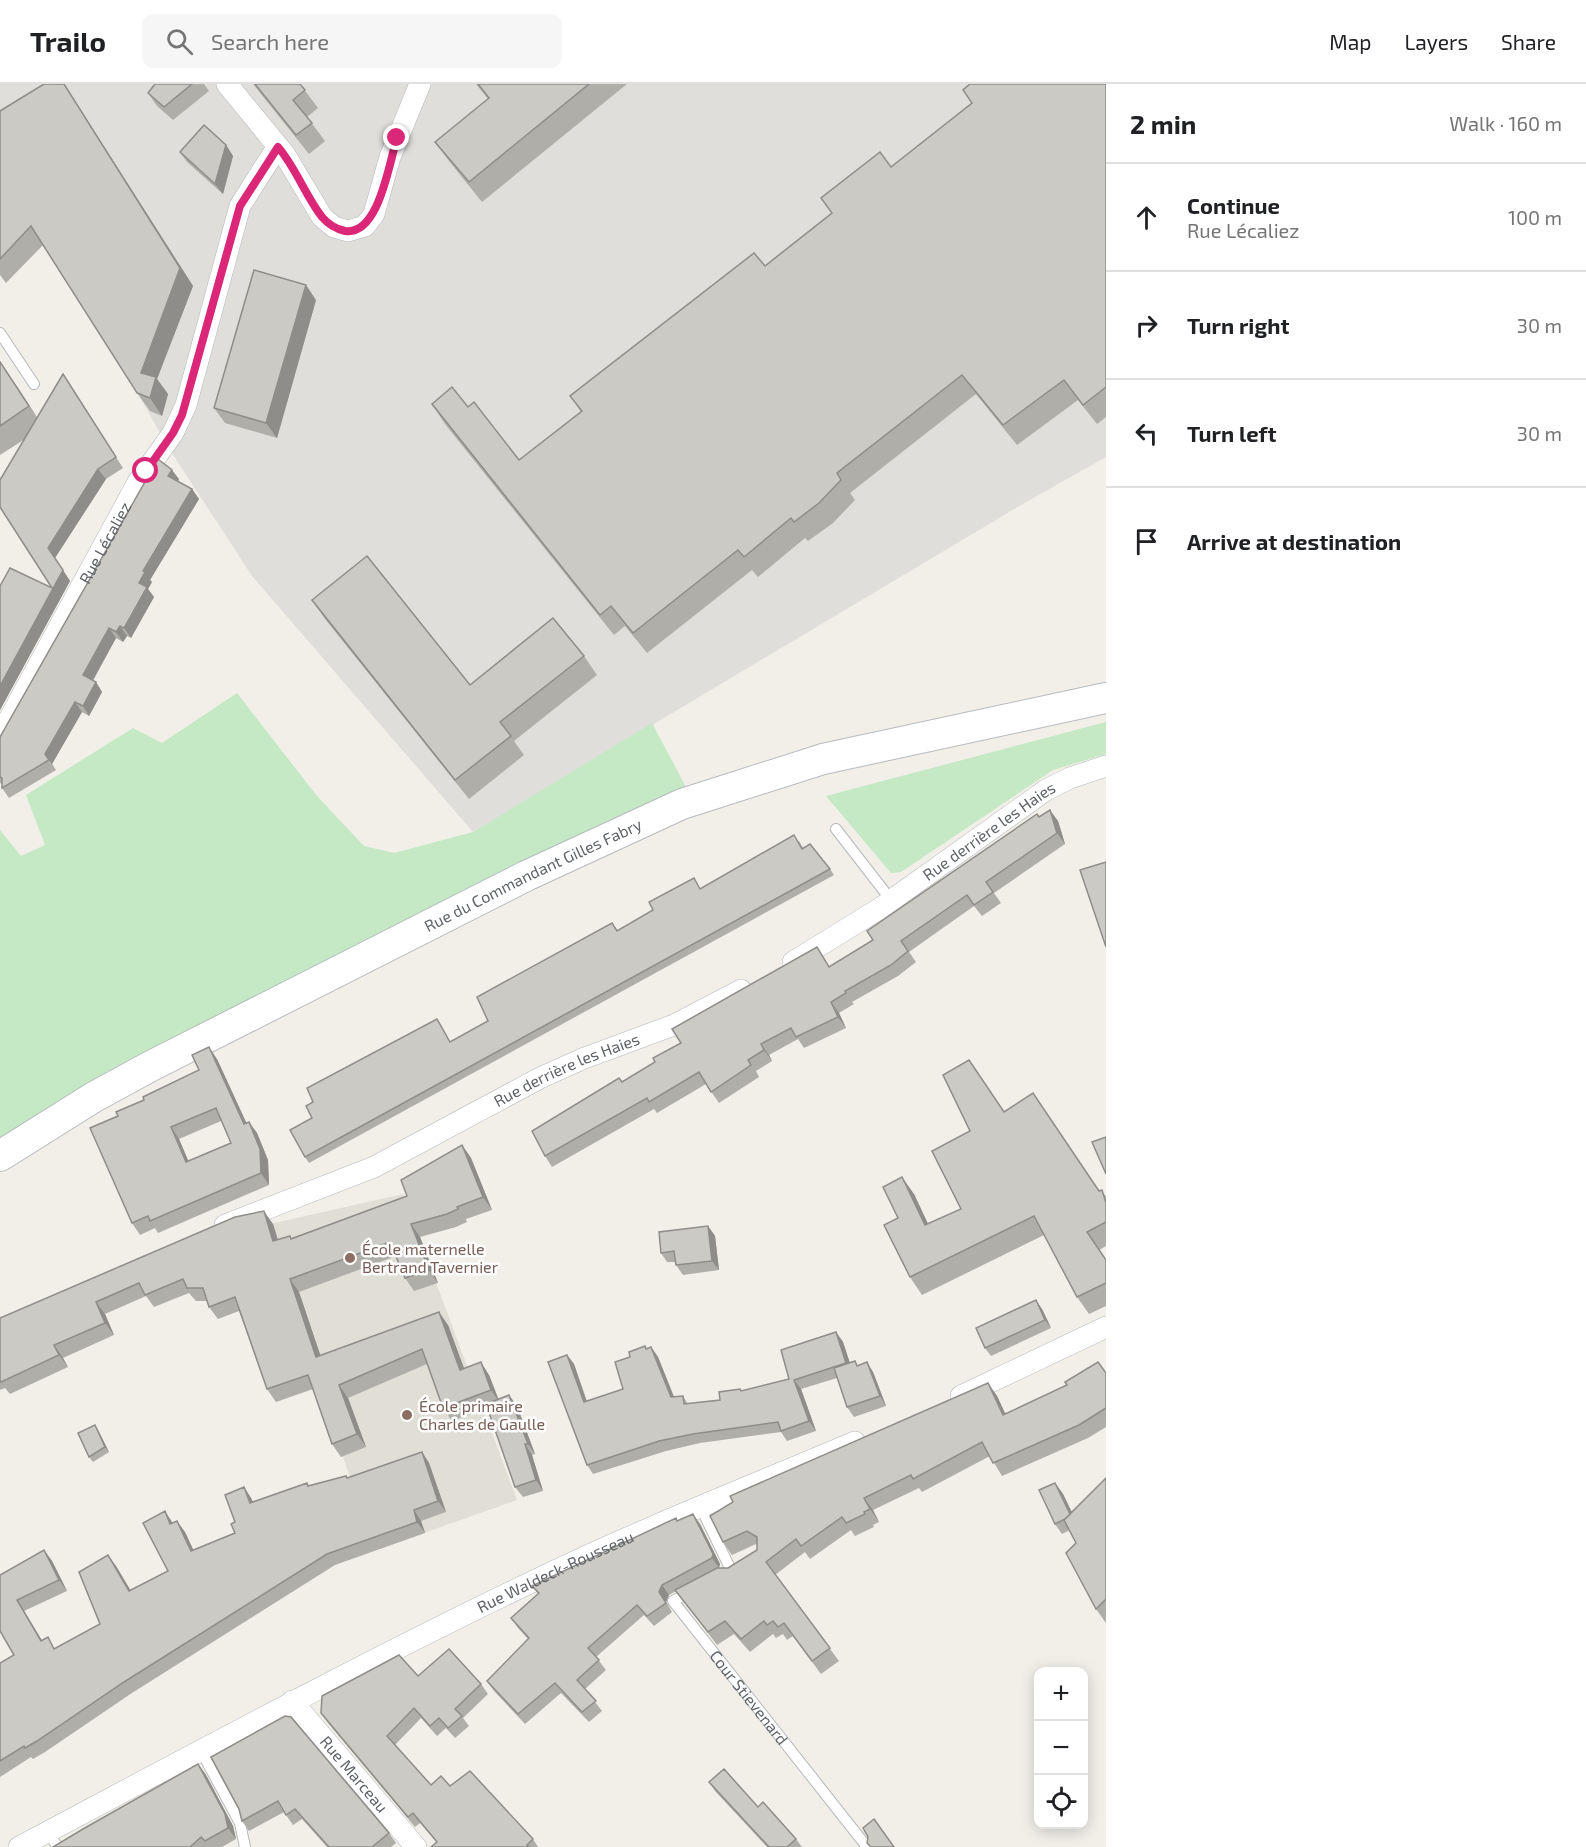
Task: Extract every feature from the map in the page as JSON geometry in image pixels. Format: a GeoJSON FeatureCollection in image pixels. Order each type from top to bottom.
{"type":"FeatureCollection","features":[{"type":"Feature","properties":{"kind":"street"},"geometry":{"type":"LineString","coordinates":[[227,84],[278,147],[328,223],[348,231],[361,229],[374,214],[394,148],[420,84]]}},
{"type":"Feature","properties":{"kind":"street","name":"Rue Lécaliez"},"geometry":{"type":"LineString","coordinates":[[0,736],[138,482],[178,424],[186,405],[240,206],[278,147]]}},
{"type":"Feature","properties":{"kind":"street","name":"Rue du Commandant Gilles Fabry"},"geometry":{"type":"LineString","coordinates":[[0,1156],[103,1092],[162,1060],[526,876],[682,804],[823,759],[1106,698]]}},
{"type":"Feature","properties":{"kind":"street","name":"Rue derrière les Haies"},"geometry":{"type":"LineString","coordinates":[[203,1234],[374,1167],[540,1078],[582,1059],[674,1025],[834,938],[1046,790],[1077,775],[1106,766]]}},
{"type":"Feature","properties":{"kind":"street"},"geometry":{"type":"LineString","coordinates":[[942,1404],[1106,1327]]}},
{"type":"Feature","properties":{"kind":"street","name":"Rue Waldeck-Rousseau"},"geometry":{"type":"LineString","coordinates":[[19,1847],[52,1840],[200,1749],[539,1578],[700,1506],[877,1432]]}},
{"type":"Feature","properties":{"kind":"street","name":"Rue Marceau"},"geometry":{"type":"LineString","coordinates":[[292,1701],[416,1847]]}},
{"type":"Feature","properties":{"kind":"lane"},"geometry":{"type":"LineString","coordinates":[[0,333],[34,384]]}},
{"type":"Feature","properties":{"kind":"lane"},"geometry":{"type":"LineString","coordinates":[[836,829],[891,900]]}},
{"type":"Feature","properties":{"kind":"lane","name":"Cour Stievenard"},"geometry":{"type":"LineString","coordinates":[[700,1506],[739,1565],[673,1601],[867,1847]]}},
{"type":"Feature","properties":{"kind":"lane"},"geometry":{"type":"LineString","coordinates":[[200,1749],[240,1823],[245,1847]]}},
{"type":"Feature","properties":{"kind":"shaded area"},"geometry":{"type":"Polygon","coordinates":[[[0,84],[1106,84],[1106,457],[1021,505],[473,832],[252,576],[168,447],[0,150],[0,84]]]}},
{"type":"Feature","properties":{"kind":"shaded area","name":"École primaire Charles de Gaulle"},"geometry":{"type":"Polygon","coordinates":[[[403,1194],[517,1500],[376,1550],[261,1226],[403,1194]]]}},
{"type":"Feature","properties":{"kind":"green space"},"geometry":{"type":"Polygon","coordinates":[[[237,693],[317,796],[364,846],[394,853],[473,832],[652,723],[686,787],[407,919],[93,1084],[0,1139],[0,830],[21,856],[45,845],[26,795],[133,728],[162,743],[237,693]]]}},
{"type":"Feature","properties":{"kind":"green space"},"geometry":{"type":"Polygon","coordinates":[[[1106,722],[1106,754],[1053,770],[901,872],[891,873],[826,796],[1106,722]]]}},
{"type":"Feature","properties":{"kind":"building"},"geometry":{"type":"Polygon","coordinates":[[[44,84],[64,84],[180,268],[141,373],[156,377],[150,398],[137,393],[31,226],[0,259],[0,111],[44,84]]]}},
{"type":"Feature","properties":{"kind":"building"},"geometry":{"type":"Polygon","coordinates":[[[155,84],[192,84],[164,107],[148,93],[155,84]]]}},
{"type":"Feature","properties":{"kind":"building"},"geometry":{"type":"Polygon","coordinates":[[[255,84],[300,84],[305,90],[293,100],[312,123],[296,135],[255,84]]]}},
{"type":"Feature","properties":{"kind":"building"},"geometry":{"type":"Polygon","coordinates":[[[478,84],[589,84],[469,182],[435,142],[489,98],[478,84]]]}},
{"type":"Feature","properties":{"kind":"building"},"geometry":{"type":"Polygon","coordinates":[[[970,84],[1106,84],[1106,387],[1083,405],[1064,380],[1003,425],[962,375],[837,473],[841,480],[819,503],[794,522],[791,518],[744,557],[738,550],[633,633],[611,606],[600,615],[432,404],[452,387],[468,407],[474,402],[519,460],[582,411],[570,396],[754,253],[765,266],[832,213],[821,198],[880,152],[891,167],[972,103],[963,90],[970,84]]]}},
{"type":"Feature","properties":{"kind":"building"},"geometry":{"type":"Polygon","coordinates":[[[204,125],[226,145],[215,184],[180,152],[204,125]]]}},
{"type":"Feature","properties":{"kind":"building"},"geometry":{"type":"Polygon","coordinates":[[[254,270],[306,285],[266,423],[214,408],[254,270]]]}},
{"type":"Feature","properties":{"kind":"building"},"geometry":{"type":"Polygon","coordinates":[[[0,362],[29,406],[0,426],[0,362]]]}},
{"type":"Feature","properties":{"kind":"building"},"geometry":{"type":"Polygon","coordinates":[[[63,374],[116,457],[98,469],[48,548],[63,570],[0,686],[0,586],[10,568],[52,588],[0,507],[0,480],[63,374]]]}},
{"type":"Feature","properties":{"kind":"building"},"geometry":{"type":"Polygon","coordinates":[[[158,459],[172,470],[168,476],[192,489],[143,571],[145,572],[139,583],[147,587],[124,628],[120,626],[116,632],[109,628],[83,675],[96,682],[83,706],[75,702],[45,754],[49,760],[2,788],[0,737],[158,459]]]}},
{"type":"Feature","properties":{"kind":"building"},"geometry":{"type":"Polygon","coordinates":[[[367,556],[470,685],[553,618],[584,656],[500,722],[511,736],[455,780],[312,600],[367,556]]]}},
{"type":"Feature","properties":{"kind":"building"},"geometry":{"type":"Polygon","coordinates":[[[1050,810],[1057,833],[986,882],[993,892],[974,905],[967,895],[901,941],[908,951],[891,965],[845,991],[846,993],[831,1002],[838,1017],[796,1037],[791,1028],[761,1044],[764,1050],[748,1060],[751,1065],[711,1092],[699,1072],[649,1102],[647,1098],[545,1156],[532,1131],[619,1078],[622,1082],[655,1062],[653,1058],[681,1043],[672,1029],[817,947],[829,967],[873,940],[867,931],[1037,814],[1039,817],[1050,810]]]}},
{"type":"Feature","properties":{"kind":"building"},"geometry":{"type":"Polygon","coordinates":[[[794,835],[802,849],[810,844],[830,869],[305,1157],[290,1130],[312,1118],[306,1106],[313,1102],[307,1088],[437,1019],[450,1042],[488,1021],[477,997],[612,923],[617,931],[653,910],[649,902],[694,878],[700,889],[794,835]]]}},
{"type":"Feature","properties":{"kind":"building"},"geometry":{"type":"Polygon","coordinates":[[[1106,862],[1106,947],[1080,870],[1106,862]]]}},
{"type":"Feature","properties":{"kind":"building"},"geometry":{"type":"Polygon","coordinates":[[[209,1047],[244,1124],[249,1122],[260,1149],[261,1173],[150,1221],[148,1216],[132,1223],[90,1128],[118,1116],[116,1112],[144,1100],[143,1097],[199,1070],[192,1055],[209,1047]],[[216,1108],[171,1127],[186,1162],[231,1143],[216,1108]]]}},
{"type":"Feature","properties":{"kind":"building"},"geometry":{"type":"Polygon","coordinates":[[[969,1060],[1004,1112],[1033,1093],[1099,1191],[1102,1190],[1106,1203],[1106,1222],[1087,1232],[1106,1260],[1106,1283],[1077,1297],[1034,1216],[910,1277],[884,1225],[898,1218],[883,1187],[902,1177],[925,1225],[961,1209],[932,1151],[970,1131],[943,1075],[969,1060]]]}},
{"type":"Feature","properties":{"kind":"building"},"geometry":{"type":"Polygon","coordinates":[[[1106,1137],[1106,1174],[1092,1142],[1106,1137]]]}},
{"type":"Feature","properties":{"kind":"building"},"geometry":{"type":"Polygon","coordinates":[[[462,1145],[483,1197],[457,1207],[458,1209],[447,1214],[411,1224],[429,1270],[405,1278],[390,1242],[290,1279],[316,1357],[439,1312],[460,1370],[481,1362],[491,1390],[443,1408],[422,1349],[339,1385],[357,1434],[332,1444],[308,1375],[267,1389],[235,1297],[209,1307],[203,1288],[187,1288],[183,1279],[145,1295],[139,1283],[96,1302],[105,1323],[54,1345],[59,1355],[1,1382],[0,1318],[235,1217],[264,1211],[273,1241],[290,1236],[291,1239],[407,1196],[401,1180],[462,1145]]]}},
{"type":"Feature","properties":{"kind":"building"},"geometry":{"type":"Polygon","coordinates":[[[708,1226],[712,1261],[676,1265],[674,1251],[661,1253],[659,1232],[708,1226]]]}},
{"type":"Feature","properties":{"kind":"building"},"geometry":{"type":"Polygon","coordinates":[[[1036,1300],[1045,1320],[985,1348],[976,1328],[1036,1300]]]}},
{"type":"Feature","properties":{"kind":"building"},"geometry":{"type":"Polygon","coordinates":[[[836,1332],[846,1363],[794,1380],[809,1421],[781,1431],[778,1422],[693,1434],[659,1441],[587,1465],[548,1362],[567,1355],[584,1402],[623,1389],[615,1362],[630,1357],[629,1352],[645,1346],[646,1349],[651,1347],[671,1397],[683,1396],[684,1404],[720,1400],[719,1392],[740,1389],[741,1391],[789,1379],[781,1350],[836,1332]]]}},
{"type":"Feature","properties":{"kind":"building"},"geometry":{"type":"Polygon","coordinates":[[[855,1361],[857,1366],[867,1362],[880,1396],[847,1407],[834,1368],[855,1361]]]}},
{"type":"Feature","properties":{"kind":"building"},"geometry":{"type":"Polygon","coordinates":[[[1098,1362],[1106,1373],[1106,1408],[1079,1425],[993,1463],[982,1442],[913,1479],[911,1475],[864,1498],[870,1509],[864,1512],[865,1514],[846,1523],[842,1517],[801,1546],[796,1539],[766,1562],[830,1648],[812,1661],[784,1623],[778,1627],[773,1621],[767,1625],[764,1621],[741,1639],[725,1621],[708,1632],[675,1590],[717,1568],[728,1568],[757,1550],[757,1537],[747,1531],[723,1542],[710,1516],[733,1502],[730,1496],[988,1383],[1003,1415],[1067,1385],[1065,1382],[1098,1362]]]}},
{"type":"Feature","properties":{"kind":"building"},"geometry":{"type":"Polygon","coordinates":[[[509,1395],[528,1444],[525,1444],[536,1480],[515,1487],[486,1404],[509,1395]]]}},
{"type":"Feature","properties":{"kind":"building"},"geometry":{"type":"Polygon","coordinates":[[[95,1425],[105,1447],[89,1457],[78,1433],[95,1425]]]}},
{"type":"Feature","properties":{"kind":"building"},"geometry":{"type":"Polygon","coordinates":[[[422,1452],[438,1501],[414,1510],[417,1522],[327,1554],[124,1682],[37,1741],[0,1761],[0,1663],[14,1655],[0,1631],[0,1575],[44,1550],[59,1580],[17,1600],[41,1641],[48,1637],[54,1649],[100,1624],[79,1572],[108,1555],[129,1591],[168,1571],[143,1523],[165,1511],[170,1524],[177,1521],[191,1551],[235,1533],[231,1524],[235,1522],[225,1495],[244,1487],[250,1503],[307,1483],[308,1486],[346,1476],[347,1478],[422,1452]]]}},
{"type":"Feature","properties":{"kind":"building"},"geometry":{"type":"Polygon","coordinates":[[[1106,1478],[1106,1599],[1096,1609],[1066,1553],[1076,1543],[1064,1520],[1106,1478]]]}},
{"type":"Feature","properties":{"kind":"building"},"geometry":{"type":"Polygon","coordinates":[[[1055,1483],[1070,1514],[1055,1524],[1039,1490],[1055,1483]]]}},
{"type":"Feature","properties":{"kind":"building"},"geometry":{"type":"Polygon","coordinates":[[[693,1514],[713,1554],[712,1558],[662,1585],[659,1592],[666,1603],[647,1616],[637,1605],[588,1648],[599,1660],[577,1680],[596,1701],[582,1712],[555,1683],[518,1714],[487,1681],[529,1638],[511,1618],[539,1593],[532,1586],[676,1518],[677,1521],[693,1514]]]}},
{"type":"Feature","properties":{"kind":"building"},"geometry":{"type":"Polygon","coordinates":[[[449,1649],[481,1684],[455,1709],[462,1716],[448,1728],[439,1718],[430,1726],[414,1708],[387,1736],[431,1785],[441,1776],[450,1786],[470,1771],[533,1839],[527,1845],[529,1847],[431,1847],[437,1842],[413,1813],[408,1817],[321,1713],[322,1696],[399,1655],[418,1676],[449,1649]]]}},
{"type":"Feature","properties":{"kind":"building"},"geometry":{"type":"Polygon","coordinates":[[[285,1716],[291,1717],[389,1833],[372,1847],[329,1847],[295,1809],[286,1815],[278,1801],[242,1821],[239,1809],[211,1757],[285,1716]]]}},
{"type":"Feature","properties":{"kind":"building"},"geometry":{"type":"Polygon","coordinates":[[[198,1764],[225,1814],[228,1828],[205,1841],[201,1837],[190,1847],[53,1847],[83,1829],[198,1764]]]}},
{"type":"Feature","properties":{"kind":"building"},"geometry":{"type":"Polygon","coordinates":[[[724,1769],[758,1807],[763,1802],[796,1839],[787,1847],[769,1847],[709,1782],[724,1769]]]}},
{"type":"Feature","properties":{"kind":"building"},"geometry":{"type":"Polygon","coordinates":[[[874,1819],[894,1847],[871,1847],[867,1843],[868,1837],[863,1828],[874,1819]]]}},
{"type":"Feature","properties":{"kind":"place","name":"École maternelle Bertrand Tavernier"},"geometry":{"type":"Point","coordinates":[350,1258]}},
{"type":"Feature","properties":{"kind":"place","name":"École primaire Charles de Gaulle"},"geometry":{"type":"Point","coordinates":[407,1415]}},
{"type":"Feature","properties":{"kind":"route"},"geometry":{"type":"LineString","coordinates":[[146,471],[173,433],[186,405],[240,206],[278,147],[285,154],[322,217],[341,230],[355,231],[365,226],[374,214],[397,138]]}}]}
